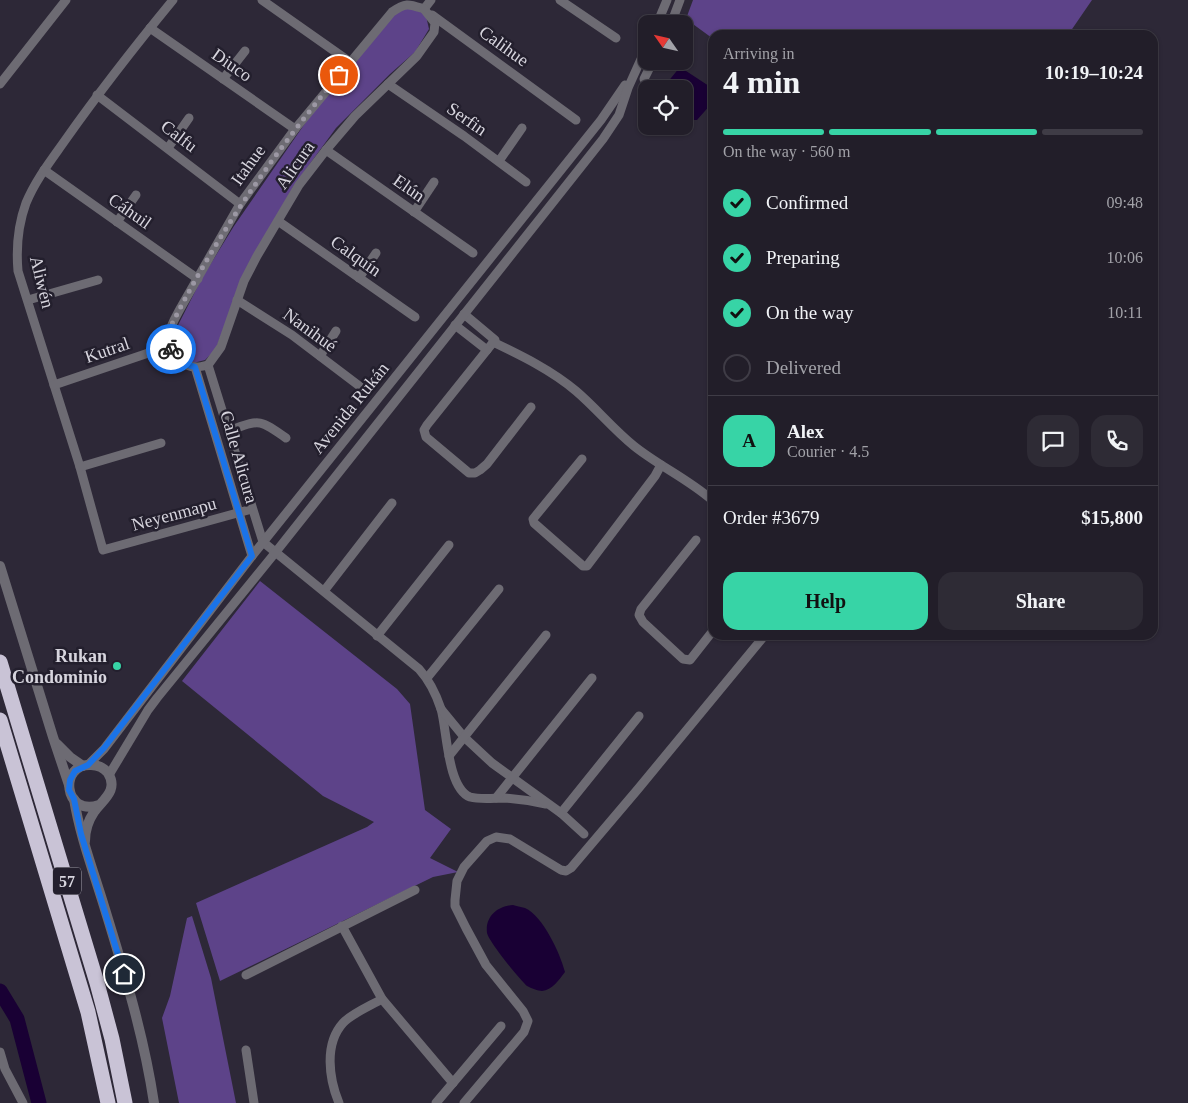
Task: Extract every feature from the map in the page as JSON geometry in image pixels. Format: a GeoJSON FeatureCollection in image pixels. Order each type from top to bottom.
{"type":"FeatureCollection","features":[{"type":"Feature","properties":{"kind":"highway","name":"57"},"geometry":{"type":"LineString","coordinates":[[0,662],[97,983],[112,1038],[125,1103]]}},
{"type":"Feature","properties":{"kind":"highway","name":"57"},"geometry":{"type":"LineString","coordinates":[[0,720],[83,994],[95,1039],[108,1103]]}},
{"type":"Feature","properties":{"kind":"street"},"geometry":{"type":"LineString","coordinates":[[0,84],[66,0]]}},
{"type":"Feature","properties":{"kind":"street","name":"Aliwén"},"geometry":{"type":"LineString","coordinates":[[103,550],[80,467],[18,271],[18,238],[26,204],[44,170],[97,95],[173,0]]}},
{"type":"Feature","properties":{"kind":"street","name":"Calihue"},"geometry":{"type":"LineString","coordinates":[[412,0],[576,120]]}},
{"type":"Feature","properties":{"kind":"street"},"geometry":{"type":"LineString","coordinates":[[424,9],[431,0]]}},
{"type":"Feature","properties":{"kind":"street"},"geometry":{"type":"LineString","coordinates":[[560,0],[616,38]]}},
{"type":"Feature","properties":{"kind":"street"},"geometry":{"type":"LineString","coordinates":[[661,15],[667,0]]}},
{"type":"Feature","properties":{"kind":"street"},"geometry":{"type":"LineString","coordinates":[[674,15],[680,0]]}},
{"type":"Feature","properties":{"kind":"street"},"geometry":{"type":"LineString","coordinates":[[267,2],[350,62]]}},
{"type":"Feature","properties":{"kind":"street","name":"Itahue"},"geometry":{"type":"LineString","coordinates":[[169,346],[168,338],[171,326],[240,204],[295,129],[392,12],[398,7],[408,4],[424,9]]}},
{"type":"Feature","properties":{"kind":"street","name":"Alicura"},"geometry":{"type":"LineString","coordinates":[[208,365],[221,347],[237,300],[257,256],[299,185],[355,116],[417,56],[434,32],[435,23],[424,9]]}},
{"type":"Feature","properties":{"kind":"street","name":"Diuco"},"geometry":{"type":"LineString","coordinates":[[150,28],[295,129]]}},
{"type":"Feature","properties":{"kind":"street"},"geometry":{"type":"LineString","coordinates":[[223,79],[245,51]]}},
{"type":"Feature","properties":{"kind":"street","name":"Avenida Rukán"},"geometry":{"type":"LineString","coordinates":[[109,775],[148,710],[603,139],[619,116],[638,66]]}},
{"type":"Feature","properties":{"kind":"street","name":"Avenida Rukán"},"geometry":{"type":"LineString","coordinates":[[85,765],[104,748],[263,542],[601,120],[636,70]]}},
{"type":"Feature","properties":{"kind":"street"},"geometry":{"type":"LineString","coordinates":[[644,79],[649,70]]}},
{"type":"Feature","properties":{"kind":"street","name":"Serfin"},"geometry":{"type":"LineString","coordinates":[[388,84],[526,182]]}},
{"type":"Feature","properties":{"kind":"street","name":"Calfu"},"geometry":{"type":"LineString","coordinates":[[97,95],[240,204]]}},
{"type":"Feature","properties":{"kind":"street"},"geometry":{"type":"LineString","coordinates":[[168,148],[188,118]]}},
{"type":"Feature","properties":{"kind":"street"},"geometry":{"type":"LineString","coordinates":[[499,161],[522,128]]}},
{"type":"Feature","properties":{"kind":"street","name":"Elún"},"geometry":{"type":"LineString","coordinates":[[326,150],[473,254]]}},
{"type":"Feature","properties":{"kind":"street","name":"Cáhuil"},"geometry":{"type":"LineString","coordinates":[[44,170],[198,279]]}},
{"type":"Feature","properties":{"kind":"street"},"geometry":{"type":"LineString","coordinates":[[414,212],[434,182]]}},
{"type":"Feature","properties":{"kind":"street"},"geometry":{"type":"LineString","coordinates":[[117,222],[136,194]]}},
{"type":"Feature","properties":{"kind":"street","name":"Calquín"},"geometry":{"type":"LineString","coordinates":[[278,221],[415,317]]}},
{"type":"Feature","properties":{"kind":"street"},"geometry":{"type":"LineString","coordinates":[[359,278],[376,253]]}},
{"type":"Feature","properties":{"kind":"street"},"geometry":{"type":"LineString","coordinates":[[489,260],[500,268]]}},
{"type":"Feature","properties":{"kind":"street"},"geometry":{"type":"LineString","coordinates":[[28,300],[98,280]]}},
{"type":"Feature","properties":{"kind":"street","name":"Nanihué"},"geometry":{"type":"LineString","coordinates":[[237,300],[292,335],[362,388]]}},
{"type":"Feature","properties":{"kind":"street"},"geometry":{"type":"LineString","coordinates":[[464,314],[492,344]]}},
{"type":"Feature","properties":{"kind":"street"},"geometry":{"type":"LineString","coordinates":[[455,325],[492,344],[527,358],[557,377],[575,390],[621,435],[661,465],[698,487],[708,496]]}},
{"type":"Feature","properties":{"kind":"street"},"geometry":{"type":"LineString","coordinates":[[320,356],[336,331]]}},
{"type":"Feature","properties":{"kind":"street"},"geometry":{"type":"LineString","coordinates":[[492,344],[424,430],[426,437],[469,473],[475,473],[487,464],[531,407]]}},
{"type":"Feature","properties":{"kind":"street"},"geometry":{"type":"LineString","coordinates":[[169,346],[175,356],[182,362],[195,367],[208,365]]}},
{"type":"Feature","properties":{"kind":"street","name":"Kutral"},"geometry":{"type":"LineString","coordinates":[[54,385],[169,346]]}},
{"type":"Feature","properties":{"kind":"street","name":"Calle Alicura"},"geometry":{"type":"LineString","coordinates":[[208,365],[263,542]]}},
{"type":"Feature","properties":{"kind":"street","name":"Calle Alicura"},"geometry":{"type":"LineString","coordinates":[[195,367],[252,556]]}},
{"type":"Feature","properties":{"kind":"street"},"geometry":{"type":"LineString","coordinates":[[376,401],[388,410]]}},
{"type":"Feature","properties":{"kind":"street"},"geometry":{"type":"LineString","coordinates":[[228,431],[256,422],[268,425],[286,438]]}},
{"type":"Feature","properties":{"kind":"street"},"geometry":{"type":"LineString","coordinates":[[80,467],[161,443]]}},
{"type":"Feature","properties":{"kind":"street"},"geometry":{"type":"LineString","coordinates":[[582,459],[533,518],[534,523],[583,566],[587,566],[655,476],[661,465]]}},
{"type":"Feature","properties":{"kind":"street"},"geometry":{"type":"LineString","coordinates":[[324,591],[392,503]]}},
{"type":"Feature","properties":{"kind":"street","name":"Neyenmapu"},"geometry":{"type":"LineString","coordinates":[[103,550],[252,509]]}},
{"type":"Feature","properties":{"kind":"street"},"geometry":{"type":"LineString","coordinates":[[696,540],[641,609],[639,615],[643,622],[683,658],[690,660],[708,637]]}},
{"type":"Feature","properties":{"kind":"street"},"geometry":{"type":"LineString","coordinates":[[263,542],[419,669],[427,678],[441,709],[449,756],[459,786],[466,795],[476,798],[514,799],[546,804]]}},
{"type":"Feature","properties":{"kind":"street"},"geometry":{"type":"LineString","coordinates":[[377,636],[449,545]]}},
{"type":"Feature","properties":{"kind":"street"},"geometry":{"type":"LineString","coordinates":[[0,566],[52,737],[69,785],[69,790],[74,799],[79,827],[129,990],[149,1071],[154,1103]]}},
{"type":"Feature","properties":{"kind":"street"},"geometry":{"type":"LineString","coordinates":[[427,678],[499,589]]}},
{"type":"Feature","properties":{"kind":"street"},"geometry":{"type":"LineString","coordinates":[[449,756],[546,635]]}},
{"type":"Feature","properties":{"kind":"street"},"geometry":{"type":"LineString","coordinates":[[464,1103],[524,1032],[528,1021],[523,1011],[486,965],[455,906],[455,888],[464,867],[487,841],[500,837],[510,839],[560,870],[566,871],[571,868],[761,640]]}},
{"type":"Feature","properties":{"kind":"street"},"geometry":{"type":"LineString","coordinates":[[180,649],[190,657]]}},
{"type":"Feature","properties":{"kind":"street"},"geometry":{"type":"LineString","coordinates":[[496,798],[592,678]]}},
{"type":"Feature","properties":{"kind":"street"},"geometry":{"type":"LineString","coordinates":[[441,709],[464,737],[492,763],[546,804],[561,813],[584,834]]}},
{"type":"Feature","properties":{"kind":"street"},"geometry":{"type":"LineString","coordinates":[[561,813],[639,716]]}},
{"type":"Feature","properties":{"kind":"street"},"geometry":{"type":"LineString","coordinates":[[52,737],[64,752],[85,765],[102,768],[111,780],[111,792],[99,805],[87,826],[85,845]]}},
{"type":"Feature","properties":{"kind":"street"},"geometry":{"type":"LineString","coordinates":[[69,785],[75,771],[85,765]]}},
{"type":"Feature","properties":{"kind":"street"},"geometry":{"type":"LineString","coordinates":[[74,799],[83,806],[94,807],[99,805]]}},
{"type":"Feature","properties":{"kind":"street"},"geometry":{"type":"LineString","coordinates":[[246,975],[415,890]]}},
{"type":"Feature","properties":{"kind":"street"},"geometry":{"type":"LineString","coordinates":[[342,926],[382,999],[453,1083]]}},
{"type":"Feature","properties":{"kind":"street"},"geometry":{"type":"LineString","coordinates":[[339,1103],[334,1092],[330,1055],[333,1036],[344,1021],[382,999]]}},
{"type":"Feature","properties":{"kind":"street"},"geometry":{"type":"LineString","coordinates":[[436,1103],[501,1026]]}},
{"type":"Feature","properties":{"kind":"street"},"geometry":{"type":"LineString","coordinates":[[246,1050],[254,1103]]}},
{"type":"Feature","properties":{"kind":"street"},"geometry":{"type":"LineString","coordinates":[[0,1052],[5,1069],[23,1103]]}},
{"type":"Feature","properties":{"kind":"shaded area"},"geometry":{"type":"Polygon","coordinates":[[[693,0],[1092,0],[1071,30],[708,30],[708,35],[693,24],[693,15],[687,15],[693,0]]]}},
{"type":"Feature","properties":{"kind":"shaded area"},"geometry":{"type":"Polygon","coordinates":[[[413,6],[426,16],[429,29],[415,52],[336,128],[293,187],[241,280],[216,349],[205,360],[193,363],[182,360],[173,348],[172,337],[202,278],[234,226],[333,83],[392,14],[413,6]]]}},
{"type":"Feature","properties":{"kind":"shaded area"},"geometry":{"type":"Polygon","coordinates":[[[678,70],[685,70],[708,85],[708,108],[697,120],[693,120],[693,80],[669,80],[678,70]]]}},
{"type":"Feature","properties":{"kind":"shaded area"},"geometry":{"type":"Polygon","coordinates":[[[260,581],[397,689],[410,704],[425,810],[451,829],[430,858],[458,872],[433,877],[220,981],[196,903],[367,827],[374,822],[323,796],[182,681],[260,581]]]}},
{"type":"Feature","properties":{"kind":"shaded area"},"geometry":{"type":"Polygon","coordinates":[[[513,905],[532,912],[550,936],[559,955],[565,972],[549,989],[542,991],[527,986],[489,938],[487,927],[490,917],[502,907],[513,905]]]}},
{"type":"Feature","properties":{"kind":"shaded area"},"geometry":{"type":"Polygon","coordinates":[[[192,916],[211,978],[236,1103],[179,1103],[162,1018],[170,996],[187,918],[192,916]]]}},
{"type":"Feature","properties":{"kind":"waterway"},"geometry":{"type":"LineString","coordinates":[[0,991],[17,1019],[39,1103]]}},
{"type":"Feature","properties":{"kind":"way so far"},"geometry":{"type":"LineString","coordinates":[[171,349],[168,338],[171,326],[240,204],[295,129],[339,75]]}},
{"type":"Feature","properties":{"kind":"place","name":"Rukan Condominio"},"geometry":{"type":"Point","coordinates":[117,666]}},
{"type":"Feature","properties":{"kind":"route"},"geometry":{"type":"LineString","coordinates":[[124,974],[81,834],[74,799],[69,790],[70,780],[78,768],[88,765],[104,748],[252,556],[195,367],[182,362],[171,349]]}}]}
